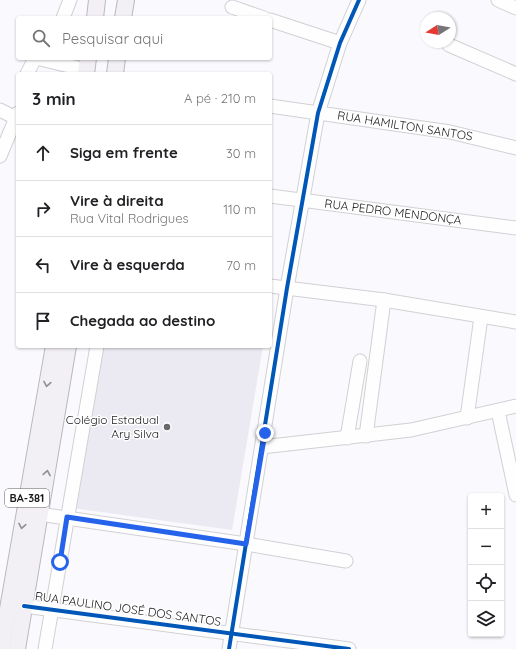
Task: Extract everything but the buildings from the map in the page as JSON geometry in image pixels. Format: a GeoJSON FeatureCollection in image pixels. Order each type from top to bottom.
{"type":"FeatureCollection","features":[{"type":"Feature","properties":{"kind":"main road"},"geometry":{"type":"LineString","coordinates":[[94,16],[97,0]]}},
{"type":"Feature","properties":{"kind":"main road"},"geometry":{"type":"LineString","coordinates":[[123,16],[126,0]]}},
{"type":"Feature","properties":{"kind":"main road"},"geometry":{"type":"LineString","coordinates":[[114,72],[117,60]]}},
{"type":"Feature","properties":{"kind":"main road","name":"BA-381"},"geometry":{"type":"LineString","coordinates":[[1,649],[54,348]]}},
{"type":"Feature","properties":{"kind":"main road","name":"BA-381"},"geometry":{"type":"LineString","coordinates":[[17,649],[68,348]]}},
{"type":"Feature","properties":{"kind":"street"},"geometry":{"type":"LineString","coordinates":[[64,16],[70,0]]}},
{"type":"Feature","properties":{"kind":"street"},"geometry":{"type":"LineString","coordinates":[[229,649],[233,634],[287,288],[318,113],[340,43],[359,0]]}},
{"type":"Feature","properties":{"kind":"street"},"geometry":{"type":"LineString","coordinates":[[232,7],[258,16]]}},
{"type":"Feature","properties":{"kind":"street"},"geometry":{"type":"LineString","coordinates":[[272,21],[340,43]]}},
{"type":"Feature","properties":{"kind":"street"},"geometry":{"type":"LineString","coordinates":[[456,48],[516,74]]}},
{"type":"Feature","properties":{"kind":"street"},"geometry":{"type":"LineString","coordinates":[[28,72],[34,60]]}},
{"type":"Feature","properties":{"kind":"street"},"geometry":{"type":"LineString","coordinates":[[47,60],[87,67]]}},
{"type":"Feature","properties":{"kind":"street","name":"RUA HAMILTON SANTOS"},"geometry":{"type":"LineString","coordinates":[[272,106],[450,132],[516,148]]}},
{"type":"Feature","properties":{"kind":"street"},"geometry":{"type":"LineString","coordinates":[[0,110],[16,116]]}},
{"type":"Feature","properties":{"kind":"street"},"geometry":{"type":"LineString","coordinates":[[0,156],[16,121]]}},
{"type":"Feature","properties":{"kind":"street","name":"RUA PEDRO MENDONÇA"},"geometry":{"type":"LineString","coordinates":[[272,196],[516,228]]}},
{"type":"Feature","properties":{"kind":"street"},"geometry":{"type":"LineString","coordinates":[[272,286],[384,300],[516,322]]}},
{"type":"Feature","properties":{"kind":"street"},"geometry":{"type":"LineString","coordinates":[[366,436],[384,300]]}},
{"type":"Feature","properties":{"kind":"street"},"geometry":{"type":"LineString","coordinates":[[467,418],[481,317]]}},
{"type":"Feature","properties":{"kind":"street"},"geometry":{"type":"LineString","coordinates":[[45,649],[98,348]]}},
{"type":"Feature","properties":{"kind":"street"},"geometry":{"type":"LineString","coordinates":[[347,438],[360,361]]}},
{"type":"Feature","properties":{"kind":"street"},"geometry":{"type":"LineString","coordinates":[[262,448],[411,430],[516,406]]}},
{"type":"Feature","properties":{"kind":"street"},"geometry":{"type":"LineString","coordinates":[[498,411],[516,495]]}},
{"type":"Feature","properties":{"kind":"street"},"geometry":{"type":"LineString","coordinates":[[39,514],[246,544],[346,561]]}},
{"type":"Feature","properties":{"kind":"street","name":"RUA PAULINO JOSÉ DOS SANTOS"},"geometry":{"type":"LineString","coordinates":[[24,606],[52,608],[349,649]]}},
{"type":"Feature","properties":{"kind":"shaded area","name":"Colégio Estadual Ary Silva"},"geometry":{"type":"Polygon","coordinates":[[[99,348],[263,348],[232,530],[72,508],[99,348]]]}},
{"type":"Feature","properties":{"kind":"cycle path"},"geometry":{"type":"LineString","coordinates":[[229,649],[287,288],[318,113],[340,43],[359,0]]}},
{"type":"Feature","properties":{"kind":"cycle path"},"geometry":{"type":"LineString","coordinates":[[24,606],[349,649]]}},
{"type":"Feature","properties":{"kind":"place","name":"Colégio Estadual Ary Silva"},"geometry":{"type":"Point","coordinates":[167,427]}},
{"type":"Feature","properties":{"kind":"route"},"geometry":{"type":"LineString","coordinates":[[60,562],[67,517],[246,544],[265,433]]}}]}
